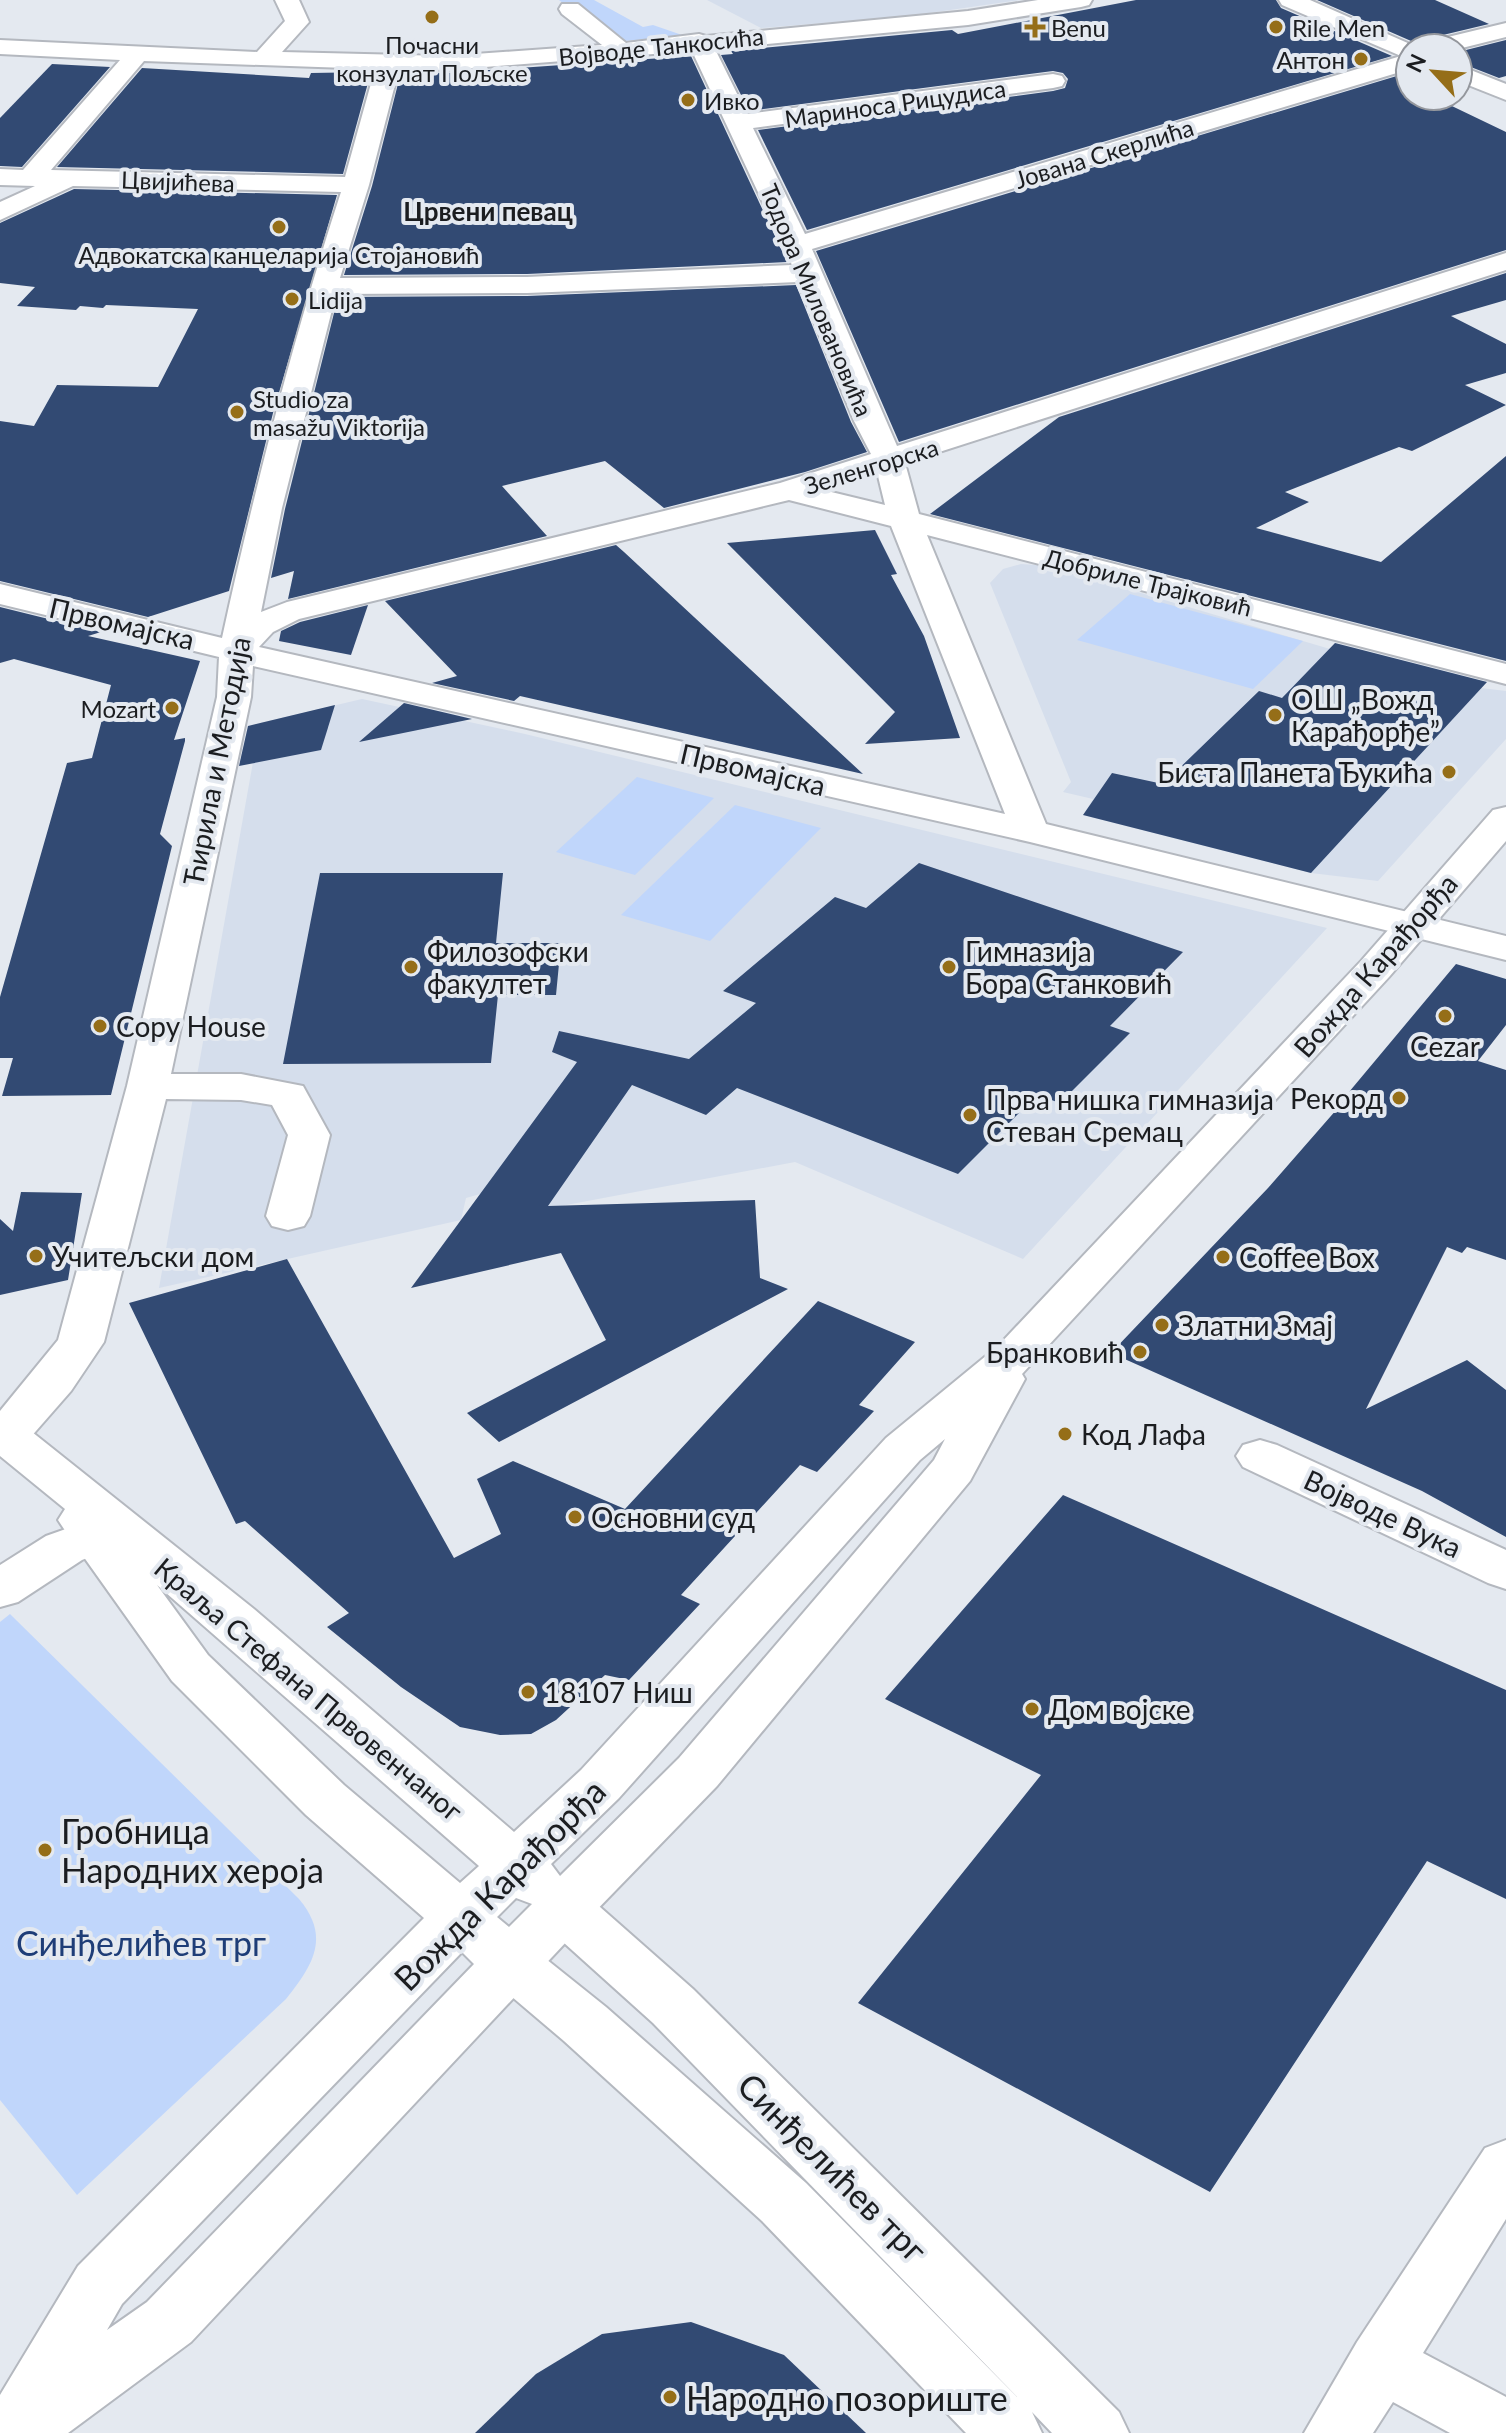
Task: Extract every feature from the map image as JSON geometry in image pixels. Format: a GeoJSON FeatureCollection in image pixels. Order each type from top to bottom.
{"type":"FeatureCollection","features":[{"type":"Feature","properties":{"kind":"street"},"geometry":{"type":"LineString","coordinates":[[263,59],[297,22],[286,0]]}},
{"type":"Feature","properties":{"kind":"street","name":"Војводе Танкосића"},"geometry":{"type":"LineString","coordinates":[[0,47],[388,64],[478,62],[968,18],[1026,4],[1081,0]]}},
{"type":"Feature","properties":{"kind":"street"},"geometry":{"type":"LineString","coordinates":[[1290,0],[1394,44]]}},
{"type":"Feature","properties":{"kind":"street"},"geometry":{"type":"LineString","coordinates":[[570,9],[620,51]]}},
{"type":"Feature","properties":{"kind":"street"},"geometry":{"type":"LineString","coordinates":[[1474,38],[1506,30]]}},
{"type":"Feature","properties":{"kind":"street","name":"Тодора Миловановића"},"geometry":{"type":"LineString","coordinates":[[699,41],[797,245],[869,421],[889,460],[905,520],[1030,831]]}},
{"type":"Feature","properties":{"kind":"street"},"geometry":{"type":"LineString","coordinates":[[31,177],[137,55]]}},
{"type":"Feature","properties":{"kind":"street","name":"Ћирила и Методија"},"geometry":{"type":"LineString","coordinates":[[2,1434],[54,1380],[81,1342],[148,1086],[234,697],[236,651],[266,508],[324,286],[356,185],[388,64]]}},
{"type":"Feature","properties":{"kind":"street","name":"Јована Скерлића"},"geometry":{"type":"LineString","coordinates":[[797,245],[1394,66]]}},
{"type":"Feature","properties":{"kind":"street"},"geometry":{"type":"LineString","coordinates":[[1474,79],[1506,93]]}},
{"type":"Feature","properties":{"kind":"street","name":"Мариноса Рицудиса"},"geometry":{"type":"LineString","coordinates":[[737,123],[1053,81]]}},
{"type":"Feature","properties":{"kind":"street","name":"Цвијићева"},"geometry":{"type":"LineString","coordinates":[[0,177],[356,185]]}},
{"type":"Feature","properties":{"kind":"street"},"geometry":{"type":"LineString","coordinates":[[0,212],[73,178]]}},
{"type":"Feature","properties":{"kind":"street","name":"Зеленгорска"},"geometry":{"type":"LineString","coordinates":[[236,651],[261,625],[287,612],[790,490],[1506,261]]}},
{"type":"Feature","properties":{"kind":"street"},"geometry":{"type":"LineString","coordinates":[[324,286],[527,285],[807,273]]}},
{"type":"Feature","properties":{"kind":"street","name":"Добриле Трајковић"},"geometry":{"type":"LineString","coordinates":[[790,490],[1506,674]]}},
{"type":"Feature","properties":{"kind":"street","name":"Првомајска"},"geometry":{"type":"LineString","coordinates":[[0,594],[236,651],[1030,831],[1506,948]]}},
{"type":"Feature","properties":{"kind":"street","name":"Вожда Карађорђа"},"geometry":{"type":"LineString","coordinates":[[15,2433],[100,2285],[461,1917],[641,1742],[903,1449],[1014,1357],[1375,969],[1506,818]]}},
{"type":"Feature","properties":{"kind":"street"},"geometry":{"type":"LineString","coordinates":[[148,1086],[241,1087],[288,1095],[309,1135],[288,1216]]}},
{"type":"Feature","properties":{"kind":"street","name":"Вожда Карађорђа"},"geometry":{"type":"LineString","coordinates":[[15,2433],[169,2322],[563,1908],[698,1772],[953,1469],[1014,1357]]}},
{"type":"Feature","properties":{"kind":"street","name":"Краља Стефана Првовенчаног"},"geometry":{"type":"LineString","coordinates":[[2,1434],[236,1622],[563,1908]]}},
{"type":"Feature","properties":{"kind":"street","name":"Војводе Вука"},"geometry":{"type":"LineString","coordinates":[[1260,1456],[1506,1571]]}},
{"type":"Feature","properties":{"kind":"street","name":"Краља Стефана Првовенчаног"},"geometry":{"type":"LineString","coordinates":[[51,1475],[190,1668],[325,1800],[511,1963]]}},
{"type":"Feature","properties":{"kind":"street"},"geometry":{"type":"LineString","coordinates":[[0,1589],[64,1548],[94,1536]]}},
{"type":"Feature","properties":{"kind":"street","name":"Синђелићев трг"},"geometry":{"type":"LineString","coordinates":[[563,1908],[664,1998],[1096,2433]]}},
{"type":"Feature","properties":{"kind":"street","name":"Синђелићев трг"},"geometry":{"type":"LineString","coordinates":[[511,1963],[585,2024],[784,2202],[1009,2433]]}},
{"type":"Feature","properties":{"kind":"street"},"geometry":{"type":"LineString","coordinates":[[1337,2433],[1506,2166]]}},
{"type":"Feature","properties":{"kind":"street"},"geometry":{"type":"LineString","coordinates":[[1380,2362],[1506,2430]]}},
{"type":"Feature","properties":{"kind":"shaded area"},"geometry":{"type":"Polygon","coordinates":[[[707,0],[1020,0],[908,16],[761,28],[707,0]]]}},
{"type":"Feature","properties":{"kind":"shaded area","name":"ОШ „Вожд Карађорђе”"},"geometry":{"type":"Polygon","coordinates":[[[1021,564],[1050,566],[1330,649],[1481,688],[1506,691],[1506,739],[1378,881],[1311,873],[1083,815],[1093,799],[1063,792],[1071,782],[990,583],[1003,569],[1021,564]]]}},
{"type":"Feature","properties":{"kind":"shaded area","name":"Гимназија Бора Станковић"},"geometry":{"type":"Polygon","coordinates":[[[362,699],[525,734],[1327,928],[1023,1259],[795,1162],[545,1209],[480,1194],[466,1198],[461,1220],[159,1288],[260,723],[362,699]]]}},
{"type":"Feature","properties":{"kind":"green space"},"geometry":{"type":"Polygon","coordinates":[[[559,0],[594,0],[643,27],[653,25],[685,36],[613,42],[559,0]]]}},
{"type":"Feature","properties":{"kind":"green space"},"geometry":{"type":"Polygon","coordinates":[[[1130,594],[1303,641],[1253,689],[1077,640],[1130,594]]]}},
{"type":"Feature","properties":{"kind":"green space"},"geometry":{"type":"Polygon","coordinates":[[[637,777],[714,798],[635,875],[556,852],[637,777]]]}},
{"type":"Feature","properties":{"kind":"green space"},"geometry":{"type":"Polygon","coordinates":[[[735,805],[821,828],[710,941],[621,915],[735,805]]]}},
{"type":"Feature","properties":{"kind":"green space","name":"Синђелићев трг"},"geometry":{"type":"Polygon","coordinates":[[[10,1614],[299,1899],[309,1913],[316,1938],[310,1962],[286,1999],[77,2195],[0,2100],[0,1622],[10,1614]]]}},
{"type":"Feature","properties":{"kind":"building"},"geometry":{"type":"Polygon","coordinates":[[[1136,0],[1276,0],[1281,8],[1392,56],[807,230],[758,130],[1053,91],[1065,88],[1068,79],[1063,73],[1053,71],[749,111],[721,55],[733,54],[731,51],[952,30],[958,34],[1136,0]]]}},
{"type":"Feature","properties":{"kind":"building"},"geometry":{"type":"Polygon","coordinates":[[[1317,0],[1435,0],[1489,24],[1456,32],[1394,34],[1317,0]]]}},
{"type":"Feature","properties":{"kind":"building"},"geometry":{"type":"Polygon","coordinates":[[[1506,40],[1506,76],[1499,78],[1474,68],[1474,48],[1506,40]]]}},
{"type":"Feature","properties":{"kind":"building"},"geometry":{"type":"Polygon","coordinates":[[[691,56],[787,262],[527,274],[344,275],[372,186],[401,72],[447,73],[691,56]]]}},
{"type":"Feature","properties":{"kind":"building"},"geometry":{"type":"Polygon","coordinates":[[[52,64],[110,67],[22,167],[0,166],[0,118],[52,64]]]}},
{"type":"Feature","properties":{"kind":"building"},"geometry":{"type":"Polygon","coordinates":[[[142,68],[309,78],[311,73],[371,72],[343,174],[57,167],[142,68]]]}},
{"type":"Feature","properties":{"kind":"building"},"geometry":{"type":"Polygon","coordinates":[[[1394,77],[1394,112],[1464,112],[1506,132],[1506,250],[899,442],[816,251],[1394,77]]]}},
{"type":"Feature","properties":{"kind":"building"},"geometry":{"type":"Polygon","coordinates":[[[74,189],[337,195],[273,413],[229,591],[148,617],[0,581],[0,421],[34,426],[57,385],[158,387],[198,309],[106,305],[103,308],[80,306],[76,310],[17,306],[35,287],[0,283],[0,223],[74,189]]]}},
{"type":"Feature","properties":{"kind":"building"},"geometry":{"type":"Polygon","coordinates":[[[1506,273],[1506,300],[1451,316],[1506,344],[1506,373],[1465,385],[1506,405],[1412,451],[1399,447],[1285,492],[1309,502],[1256,528],[1381,562],[1506,456],[1506,661],[930,514],[1059,417],[1506,273]]]}},
{"type":"Feature","properties":{"kind":"building"},"geometry":{"type":"Polygon","coordinates":[[[796,285],[851,422],[867,452],[805,472],[664,508],[605,461],[502,486],[547,536],[288,599],[294,571],[271,578],[338,297],[527,296],[796,285]]]}},
{"type":"Feature","properties":{"kind":"building"},"geometry":{"type":"Polygon","coordinates":[[[875,530],[897,574],[891,575],[924,636],[960,738],[865,744],[895,712],[727,543],[875,530]]]}},
{"type":"Feature","properties":{"kind":"building"},"geometry":{"type":"Polygon","coordinates":[[[616,545],[863,774],[520,696],[514,701],[432,683],[457,676],[385,601],[616,545]]]}},
{"type":"Feature","properties":{"kind":"building"},"geometry":{"type":"Polygon","coordinates":[[[368,605],[351,655],[279,641],[281,631],[300,622],[368,605]]]}},
{"type":"Feature","properties":{"kind":"building"},"geometry":{"type":"Polygon","coordinates":[[[0,607],[101,632],[88,636],[200,661],[174,740],[185,738],[160,834],[172,846],[111,1095],[2,1096],[13,1058],[0,1058],[0,997],[67,763],[92,758],[111,685],[14,659],[0,663],[0,607]]]}},
{"type":"Feature","properties":{"kind":"building"},"geometry":{"type":"Polygon","coordinates":[[[1335,643],[1487,682],[1311,873],[1083,815],[1112,773],[1163,784],[1259,691],[1282,698],[1335,643]]]}},
{"type":"Feature","properties":{"kind":"building"},"geometry":{"type":"Polygon","coordinates":[[[404,703],[472,719],[359,742],[404,703]]]}},
{"type":"Feature","properties":{"kind":"building"},"geometry":{"type":"Polygon","coordinates":[[[335,705],[321,750],[239,766],[248,726],[335,705]]]}},
{"type":"Feature","properties":{"kind":"building"},"geometry":{"type":"Polygon","coordinates":[[[919,863],[1183,952],[1110,1026],[1130,1033],[1060,1103],[1037,1095],[958,1174],[737,1088],[706,1115],[632,1085],[548,1206],[755,1200],[760,1278],[788,1289],[499,1442],[467,1413],[606,1340],[561,1253],[411,1288],[577,1062],[552,1052],[559,1031],[689,1059],[756,1003],[723,991],[835,897],[866,908],[919,863]]]}},
{"type":"Feature","properties":{"kind":"building"},"geometry":{"type":"Polygon","coordinates":[[[320,873],[503,873],[496,943],[561,943],[556,995],[498,995],[491,1063],[283,1064],[320,873]]]}},
{"type":"Feature","properties":{"kind":"building"},"geometry":{"type":"Polygon","coordinates":[[[1456,964],[1506,979],[1506,1025],[1478,1061],[1506,1070],[1506,1260],[1467,1247],[1462,1253],[1447,1247],[1366,1409],[1467,1360],[1506,1390],[1506,1537],[1422,1491],[1111,1353],[1268,1188],[1351,1093],[1456,964]]]}},
{"type":"Feature","properties":{"kind":"building","name":"Учитељски дом"},"geometry":{"type":"Polygon","coordinates":[[[21,1192],[82,1193],[68,1280],[0,1295],[0,1219],[13,1231],[21,1192]]]}},
{"type":"Feature","properties":{"kind":"building","name":"Основни суд"},"geometry":{"type":"Polygon","coordinates":[[[287,1259],[454,1558],[501,1534],[477,1479],[513,1461],[625,1509],[818,1301],[915,1342],[859,1405],[874,1411],[817,1472],[800,1465],[681,1595],[700,1604],[629,1680],[605,1675],[556,1720],[531,1734],[500,1735],[460,1727],[401,1687],[327,1627],[349,1613],[245,1521],[236,1524],[129,1303],[287,1259]]]}},
{"type":"Feature","properties":{"kind":"building"},"geometry":{"type":"Polygon","coordinates":[[[1063,1495],[1506,1690],[1506,1899],[1427,1861],[1210,2192],[858,2003],[1041,1775],[885,1699],[1063,1495]]]}},
{"type":"Feature","properties":{"kind":"building","name":"Народно позориште"},"geometry":{"type":"Polygon","coordinates":[[[691,2322],[784,2355],[866,2433],[475,2433],[536,2374],[602,2334],[691,2322]]]}},
{"type":"Feature","properties":{"kind":"place","name":"Почасни конзулат Пољске"},"geometry":{"type":"Point","coordinates":[432,17]}},
{"type":"Feature","properties":{"kind":"place","name":"Benu"},"geometry":{"type":"Point","coordinates":[1035,27]}},
{"type":"Feature","properties":{"kind":"place","name":"Rile Men"},"geometry":{"type":"Point","coordinates":[1276,27]}},
{"type":"Feature","properties":{"kind":"place","name":"Антон"},"geometry":{"type":"Point","coordinates":[1361,59]}},
{"type":"Feature","properties":{"kind":"place","name":"Ивко"},"geometry":{"type":"Point","coordinates":[688,100]}},
{"type":"Feature","properties":{"kind":"place","name":"Адвокатска канцеларија Стојановић"},"geometry":{"type":"Point","coordinates":[279,227]}},
{"type":"Feature","properties":{"kind":"place","name":"Lidija"},"geometry":{"type":"Point","coordinates":[292,299]}},
{"type":"Feature","properties":{"kind":"place","name":"Studio za masažu Viktorija"},"geometry":{"type":"Point","coordinates":[237,412]}},
{"type":"Feature","properties":{"kind":"place","name":"Mozart"},"geometry":{"type":"Point","coordinates":[172,708]}},
{"type":"Feature","properties":{"kind":"place","name":"ОШ „Вожд Карађорђе”"},"geometry":{"type":"Point","coordinates":[1275,715]}},
{"type":"Feature","properties":{"kind":"place","name":"Биста Панета Ђукића"},"geometry":{"type":"Point","coordinates":[1449,772]}},
{"type":"Feature","properties":{"kind":"place","name":"Филозофски факултет"},"geometry":{"type":"Point","coordinates":[411,967]}},
{"type":"Feature","properties":{"kind":"place","name":"Гимназија Бора Станковић"},"geometry":{"type":"Point","coordinates":[949,967]}},
{"type":"Feature","properties":{"kind":"place","name":"Cezar"},"geometry":{"type":"Point","coordinates":[1445,1016]}},
{"type":"Feature","properties":{"kind":"place","name":"Copy House"},"geometry":{"type":"Point","coordinates":[100,1026]}},
{"type":"Feature","properties":{"kind":"place","name":"Рекорд"},"geometry":{"type":"Point","coordinates":[1399,1098]}},
{"type":"Feature","properties":{"kind":"place","name":"Прва нишка гимназија Стеван Сремац"},"geometry":{"type":"Point","coordinates":[970,1115]}},
{"type":"Feature","properties":{"kind":"place","name":"Учитељски дом"},"geometry":{"type":"Point","coordinates":[36,1256]}},
{"type":"Feature","properties":{"kind":"place","name":"Coffee Box"},"geometry":{"type":"Point","coordinates":[1223,1257]}},
{"type":"Feature","properties":{"kind":"place","name":"Златни Змај"},"geometry":{"type":"Point","coordinates":[1162,1325]}},
{"type":"Feature","properties":{"kind":"place","name":"Бранковић"},"geometry":{"type":"Point","coordinates":[1140,1352]}},
{"type":"Feature","properties":{"kind":"place","name":"Код Лафа"},"geometry":{"type":"Point","coordinates":[1065,1434]}},
{"type":"Feature","properties":{"kind":"place","name":"Основни суд"},"geometry":{"type":"Point","coordinates":[575,1517]}},
{"type":"Feature","properties":{"kind":"place","name":"18107 Ниш"},"geometry":{"type":"Point","coordinates":[528,1692]}},
{"type":"Feature","properties":{"kind":"place","name":"Дом војске"},"geometry":{"type":"Point","coordinates":[1032,1709]}},
{"type":"Feature","properties":{"kind":"place","name":"Гробница Народних хероја"},"geometry":{"type":"Point","coordinates":[45,1850]}},
{"type":"Feature","properties":{"kind":"place","name":"Народно позориште"},"geometry":{"type":"Point","coordinates":[670,2397]}},
{"type":"Feature","properties":{"kind":"district","name":"Црвени певац"},"geometry":{"type":"Point","coordinates":[488,211]}}]}
